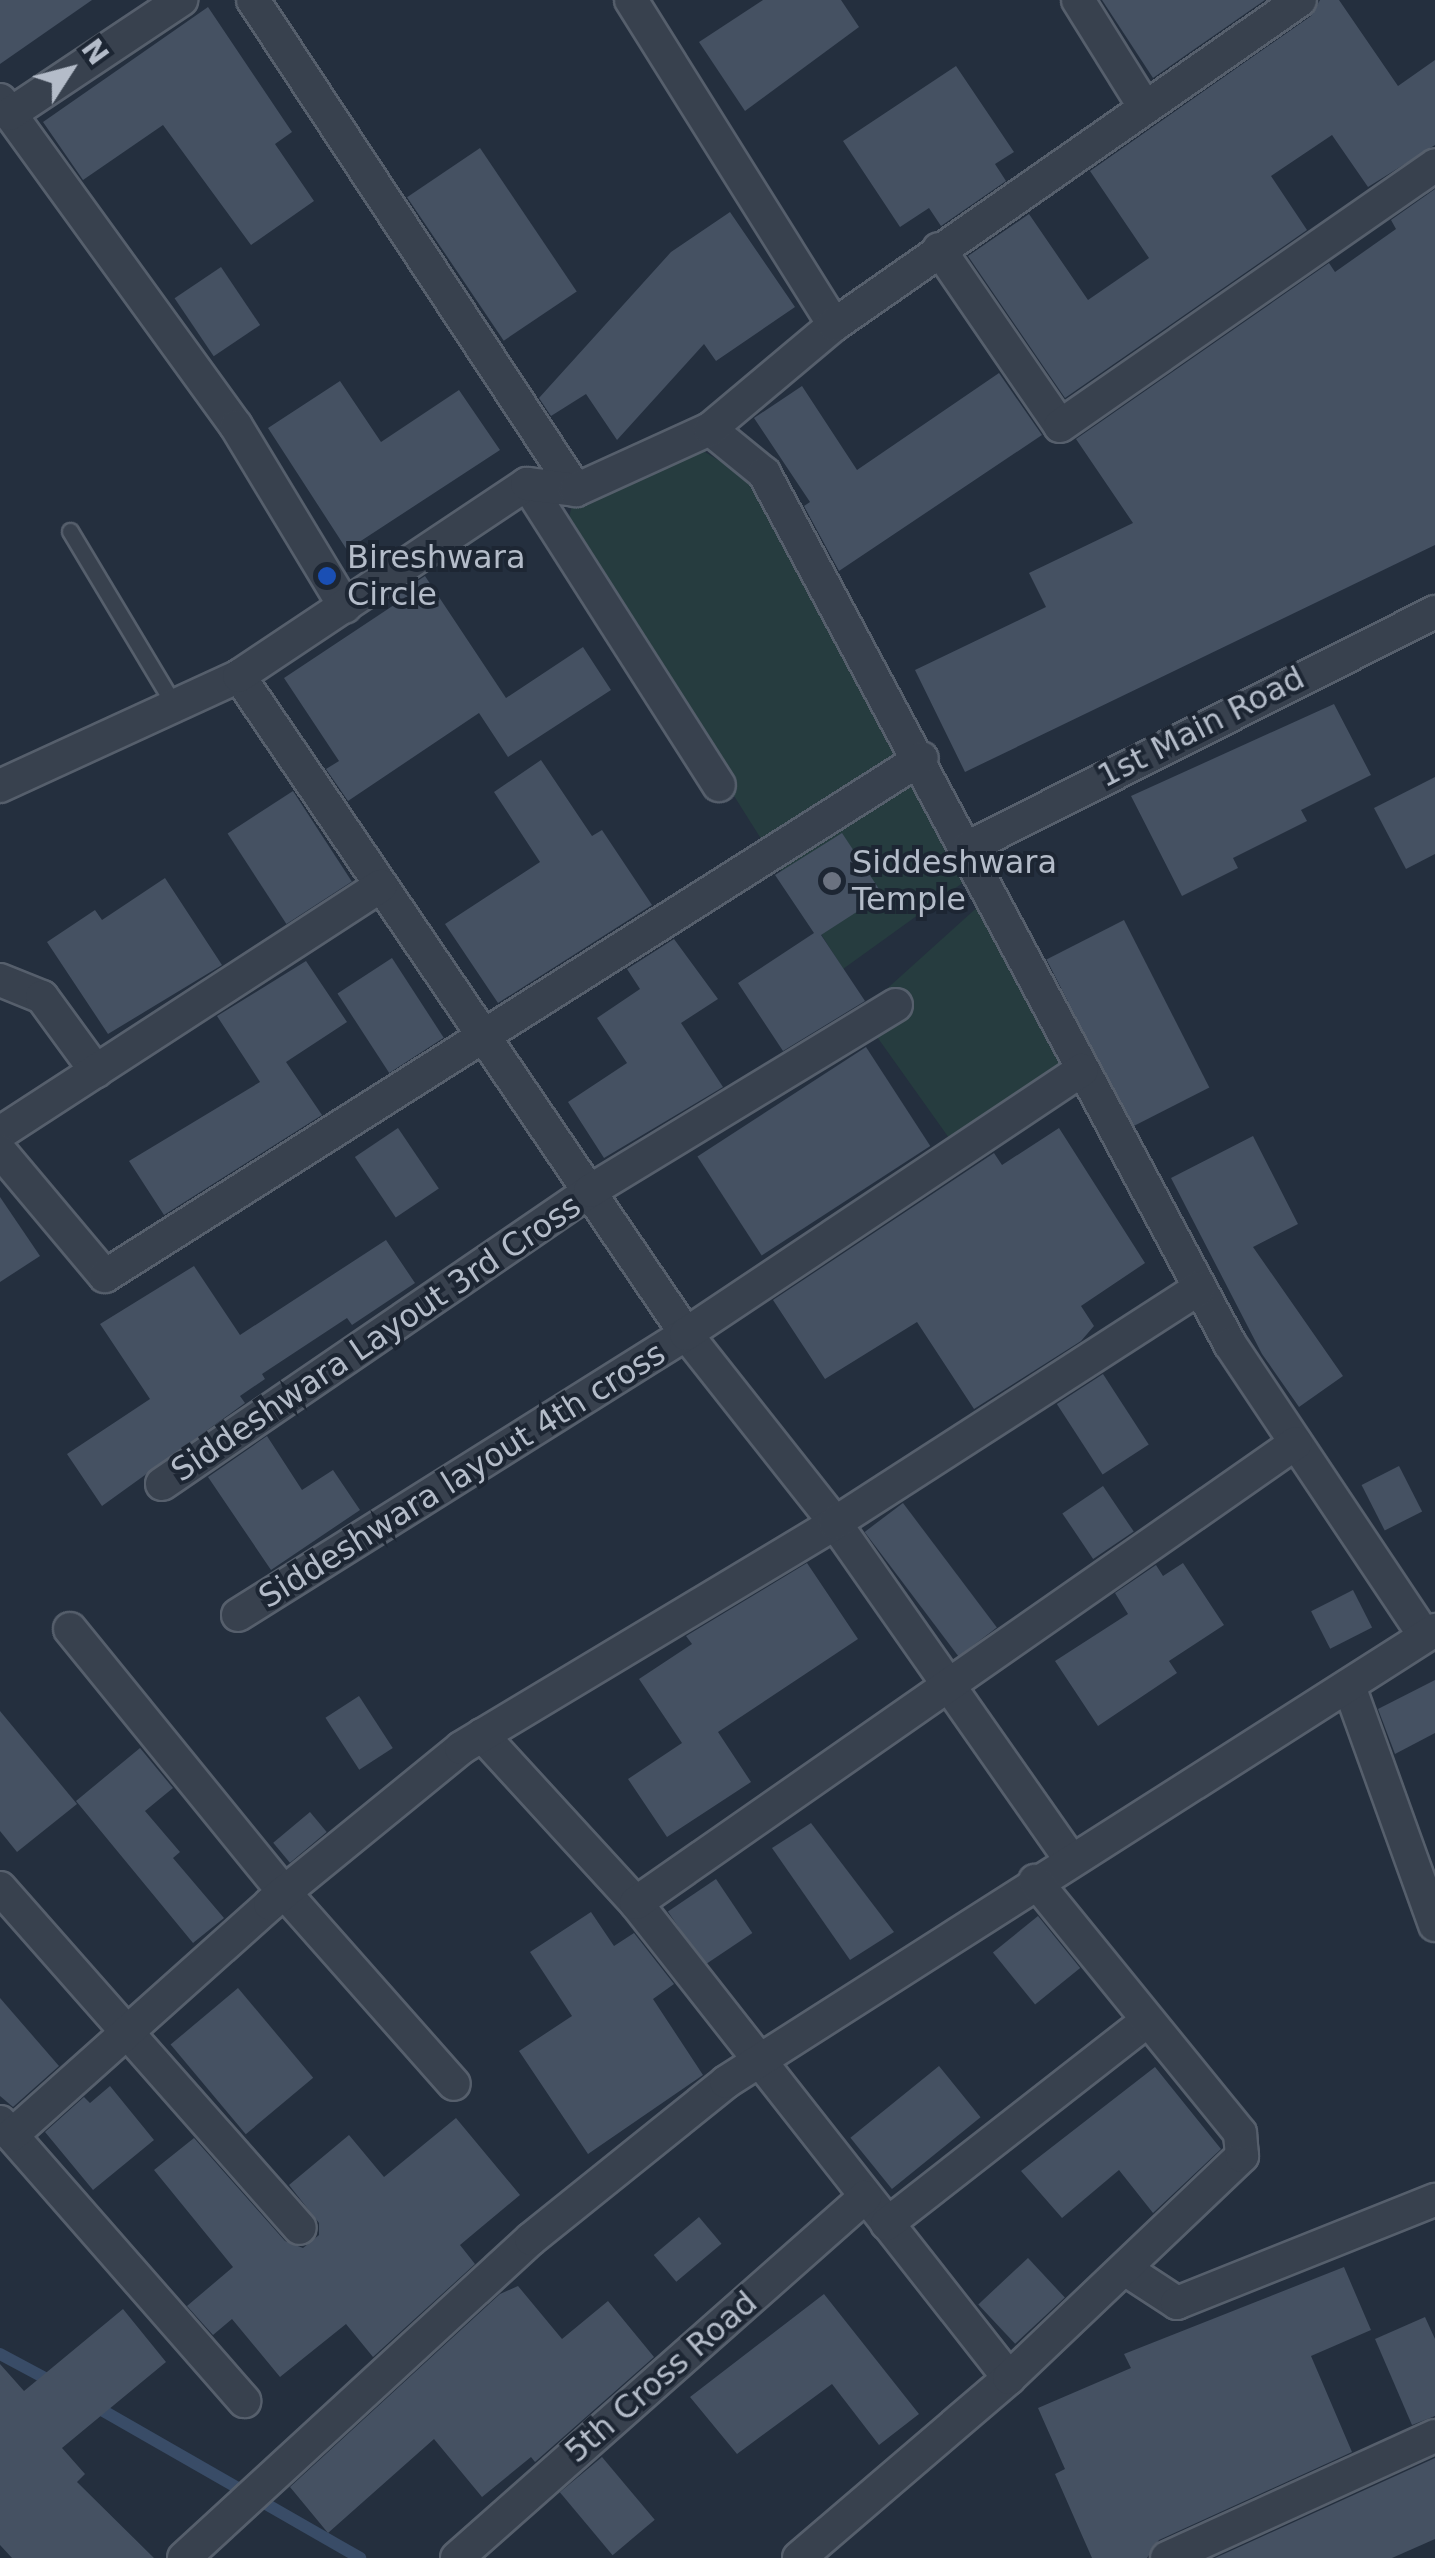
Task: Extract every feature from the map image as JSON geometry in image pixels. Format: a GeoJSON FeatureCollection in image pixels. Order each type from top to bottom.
{"type":"FeatureCollection","features":[{"type":"Feature","properties":{"kind":"street"},"geometry":{"type":"LineString","coordinates":[[180,0],[5,107],[236,426],[345,606]]}},
{"type":"Feature","properties":{"kind":"street"},"geometry":{"type":"LineString","coordinates":[[253,0],[576,490]]}},
{"type":"Feature","properties":{"kind":"street"},"geometry":{"type":"LineString","coordinates":[[631,0],[834,325]]}},
{"type":"Feature","properties":{"kind":"street"},"geometry":{"type":"LineString","coordinates":[[1078,0],[1144,106]]}},
{"type":"Feature","properties":{"kind":"street"},"geometry":{"type":"LineString","coordinates":[[0,786],[239,676],[527,484],[576,490],[710,429],[834,325],[1300,0]]}},
{"type":"Feature","properties":{"kind":"street"},"geometry":{"type":"LineString","coordinates":[[939,249],[1060,426],[1435,165]]}},
{"type":"Feature","properties":{"kind":"street"},"geometry":{"type":"LineString","coordinates":[[184,2558],[531,2240],[756,2063],[1070,1859],[1430,1633],[1296,1443],[1200,1288],[1082,1070],[922,758],[764,473],[710,429]]}},
{"type":"Feature","properties":{"kind":"street"},"geometry":{"type":"LineString","coordinates":[[527,484],[719,785]]}},
{"type":"Feature","properties":{"kind":"street","name":"1st Main Road"},"geometry":{"type":"LineString","coordinates":[[969,847],[1435,612]]}},
{"type":"Feature","properties":{"kind":"street"},"geometry":{"type":"LineString","coordinates":[[239,676],[686,1334],[836,1522],[1070,1859]]}},
{"type":"Feature","properties":{"kind":"street"},"geometry":{"type":"LineString","coordinates":[[0,1151],[105,1276],[922,758]]}},
{"type":"Feature","properties":{"kind":"street"},"geometry":{"type":"LineString","coordinates":[[0,1134],[381,886]]}},
{"type":"Feature","properties":{"kind":"street"},"geometry":{"type":"LineString","coordinates":[[0,980],[42,997],[96,1071]]}},
{"type":"Feature","properties":{"kind":"street","name":"Siddeshwara Layout 3rd Cross"},"geometry":{"type":"LineString","coordinates":[[162,1484],[590,1192],[896,1006]]}},
{"type":"Feature","properties":{"kind":"street","name":"Siddeshwara layout 4th cross"},"geometry":{"type":"LineString","coordinates":[[238,1615],[686,1334],[1082,1070]]}},
{"type":"Feature","properties":{"kind":"street"},"geometry":{"type":"LineString","coordinates":[[244,2401],[6,2128],[126,2032],[284,1892],[482,1735],[836,1522],[1200,1288]]}},
{"type":"Feature","properties":{"kind":"street"},"geometry":{"type":"LineString","coordinates":[[636,1903],[1296,1443]]}},
{"type":"Feature","properties":{"kind":"street"},"geometry":{"type":"LineString","coordinates":[[70,1629],[284,1892],[454,2084]]}},
{"type":"Feature","properties":{"kind":"street"},"geometry":{"type":"LineString","coordinates":[[1349,1686],[1435,1925]]}},
{"type":"Feature","properties":{"kind":"street"},"geometry":{"type":"LineString","coordinates":[[482,1735],[636,1903],[756,2063],[1010,2378]]}},
{"type":"Feature","properties":{"kind":"street"},"geometry":{"type":"LineString","coordinates":[[799,2558],[1010,2378],[1235,2165],[1244,2146],[1036,1881]]}},
{"type":"Feature","properties":{"kind":"street"},"geometry":{"type":"LineString","coordinates":[[0,1888],[300,2228]]}},
{"type":"Feature","properties":{"kind":"street"},"geometry":{"type":"LineString","coordinates":[[887,2224],[1147,2021]]}},
{"type":"Feature","properties":{"kind":"street","name":"5th Cross Road"},"geometry":{"type":"LineString","coordinates":[[457,2558],[865,2197]]}},
{"type":"Feature","properties":{"kind":"street"},"geometry":{"type":"LineString","coordinates":[[1124,2268],[1177,2303],[1435,2200]]}},
{"type":"Feature","properties":{"kind":"street"},"geometry":{"type":"LineString","coordinates":[[1166,2558],[1435,2436]]}},
{"type":"Feature","properties":{"kind":"lane"},"geometry":{"type":"LineString","coordinates":[[70,530],[176,708]]}},
{"type":"Feature","properties":{"kind":"green space"},"geometry":{"type":"Polygon","coordinates":[[[700,449],[754,482],[968,879],[843,969],[566,529],[576,490],[700,449]]]}},
{"type":"Feature","properties":{"kind":"green space"},"geometry":{"type":"Polygon","coordinates":[[[982,903],[1068,1066],[954,1145],[860,1013],[982,903]]]}},
{"type":"Feature","properties":{"kind":"building"},"geometry":{"type":"Polygon","coordinates":[[[0,0],[92,0],[0,64],[0,0]]]}},
{"type":"Feature","properties":{"kind":"building"},"geometry":{"type":"Polygon","coordinates":[[[763,0],[841,0],[859,27],[745,111],[699,42],[763,0]]]}},
{"type":"Feature","properties":{"kind":"building"},"geometry":{"type":"Polygon","coordinates":[[[1102,0],[1265,0],[1153,78],[1102,0]]]}},
{"type":"Feature","properties":{"kind":"building"},"geometry":{"type":"Polygon","coordinates":[[[1320,0],[1339,0],[1398,86],[1435,60],[1435,145],[1368,187],[1332,135],[1271,176],[1307,230],[1065,398],[968,256],[1029,214],[1088,300],[1149,258],[1090,171],[1311,16],[1320,0]]]}},
{"type":"Feature","properties":{"kind":"building"},"geometry":{"type":"Polygon","coordinates":[[[208,7],[292,132],[275,144],[314,201],[251,245],[163,125],[83,180],[43,122],[208,7]]]}},
{"type":"Feature","properties":{"kind":"building"},"geometry":{"type":"Polygon","coordinates":[[[956,66],[1014,152],[995,164],[1006,181],[941,226],[929,208],[900,227],[843,141],[956,66]]]}},
{"type":"Feature","properties":{"kind":"building"},"geometry":{"type":"Polygon","coordinates":[[[480,148],[577,291],[504,341],[407,197],[480,148]]]}},
{"type":"Feature","properties":{"kind":"building"},"geometry":{"type":"Polygon","coordinates":[[[1435,189],[1435,545],[965,772],[915,670],[1046,607],[1029,573],[1133,523],[1076,439],[1329,263],[1335,272],[1396,229],[1391,220],[1435,189]]]}},
{"type":"Feature","properties":{"kind":"building"},"geometry":{"type":"Polygon","coordinates":[[[730,212],[795,307],[716,361],[704,344],[617,440],[586,394],[551,416],[539,398],[671,252],[730,212]]]}},
{"type":"Feature","properties":{"kind":"building"},"geometry":{"type":"Polygon","coordinates":[[[221,267],[260,325],[214,356],[175,298],[221,267]]]}},
{"type":"Feature","properties":{"kind":"building"},"geometry":{"type":"Polygon","coordinates":[[[999,373],[1042,435],[839,571],[804,506],[810,502],[754,418],[802,386],[857,470],[999,373]]]}},
{"type":"Feature","properties":{"kind":"building"},"geometry":{"type":"Polygon","coordinates":[[[340,381],[381,442],[459,390],[500,450],[347,550],[268,428],[340,381]]]}},
{"type":"Feature","properties":{"kind":"building"},"geometry":{"type":"Polygon","coordinates":[[[425,576],[506,698],[583,647],[611,690],[508,757],[479,713],[348,801],[326,769],[339,761],[284,678],[397,603],[393,597],[425,576]]]}},
{"type":"Feature","properties":{"kind":"building"},"geometry":{"type":"Polygon","coordinates":[[[1334,704],[1371,775],[1301,810],[1307,821],[1233,858],[1238,868],[1182,896],[1131,796],[1334,704]]]}},
{"type":"Feature","properties":{"kind":"building"},"geometry":{"type":"Polygon","coordinates":[[[541,760],[592,836],[602,830],[652,905],[498,1003],[445,924],[540,862],[494,792],[541,760]]]}},
{"type":"Feature","properties":{"kind":"building"},"geometry":{"type":"Polygon","coordinates":[[[1435,777],[1435,854],[1406,869],[1374,808],[1435,777]]]}},
{"type":"Feature","properties":{"kind":"building"},"geometry":{"type":"Polygon","coordinates":[[[293,791],[352,882],[286,924],[228,833],[293,791]]]}},
{"type":"Feature","properties":{"kind":"building"},"geometry":{"type":"Polygon","coordinates":[[[842,833],[883,895],[821,935],[865,1001],[783,1051],[738,983],[814,933],[775,875],[842,833]]]}},
{"type":"Feature","properties":{"kind":"building"},"geometry":{"type":"Polygon","coordinates":[[[165,878],[222,965],[108,1034],[47,942],[95,910],[102,920],[165,878]]]}},
{"type":"Feature","properties":{"kind":"building"},"geometry":{"type":"Polygon","coordinates":[[[1124,920],[1209,1088],[1132,1127],[1046,959],[1124,920]]]}},
{"type":"Feature","properties":{"kind":"building"},"geometry":{"type":"Polygon","coordinates":[[[674,939],[718,999],[681,1023],[723,1087],[604,1158],[568,1102],[627,1063],[597,1018],[640,989],[627,969],[674,939]]]}},
{"type":"Feature","properties":{"kind":"building"},"geometry":{"type":"Polygon","coordinates":[[[392,958],[444,1038],[389,1073],[337,993],[392,958]]]}},
{"type":"Feature","properties":{"kind":"building"},"geometry":{"type":"Polygon","coordinates":[[[306,961],[347,1022],[286,1062],[322,1115],[164,1215],[129,1161],[260,1082],[217,1016],[306,961]]]}},
{"type":"Feature","properties":{"kind":"building"},"geometry":{"type":"Polygon","coordinates":[[[866,1047],[930,1146],[762,1255],[697,1156],[866,1047]]]}},
{"type":"Feature","properties":{"kind":"building"},"geometry":{"type":"Polygon","coordinates":[[[398,1128],[439,1189],[396,1218],[355,1157],[398,1128]]]}},
{"type":"Feature","properties":{"kind":"building"},"geometry":{"type":"Polygon","coordinates":[[[1059,1128],[1145,1263],[1081,1306],[1094,1326],[1081,1341],[974,1409],[917,1322],[825,1379],[773,1300],[994,1153],[1002,1165],[1059,1128]]]}},
{"type":"Feature","properties":{"kind":"building"},"geometry":{"type":"Polygon","coordinates":[[[1253,1136],[1298,1224],[1253,1247],[1343,1376],[1299,1407],[1262,1354],[1171,1178],[1253,1136]]]}},
{"type":"Feature","properties":{"kind":"building"},"geometry":{"type":"Polygon","coordinates":[[[0,1197],[40,1256],[0,1282],[0,1197]]]}},
{"type":"Feature","properties":{"kind":"building"},"geometry":{"type":"Polygon","coordinates":[[[386,1240],[415,1283],[352,1325],[347,1318],[262,1374],[265,1379],[240,1396],[245,1403],[102,1506],[67,1454],[150,1399],[100,1324],[194,1266],[240,1335],[386,1240]]]}},
{"type":"Feature","properties":{"kind":"building"},"geometry":{"type":"Polygon","coordinates":[[[1103,1374],[1149,1444],[1103,1474],[1057,1404],[1103,1374]]]}},
{"type":"Feature","properties":{"kind":"building"},"geometry":{"type":"Polygon","coordinates":[[[267,1436],[302,1490],[333,1470],[360,1510],[271,1570],[208,1477],[267,1436]]]}},
{"type":"Feature","properties":{"kind":"building"},"geometry":{"type":"Polygon","coordinates":[[[1399,1466],[1422,1511],[1385,1531],[1362,1485],[1399,1466]]]}},
{"type":"Feature","properties":{"kind":"building"},"geometry":{"type":"Polygon","coordinates":[[[1103,1486],[1134,1532],[1093,1559],[1062,1513],[1103,1486]]]}},
{"type":"Feature","properties":{"kind":"building"},"geometry":{"type":"Polygon","coordinates":[[[903,1503],[997,1628],[959,1656],[865,1532],[903,1503]]]}},
{"type":"Feature","properties":{"kind":"building"},"geometry":{"type":"Polygon","coordinates":[[[807,1563],[858,1639],[718,1732],[751,1782],[667,1837],[628,1779],[682,1743],[639,1679],[692,1644],[686,1636],[807,1563]]]}},
{"type":"Feature","properties":{"kind":"building"},"geometry":{"type":"Polygon","coordinates":[[[1183,1563],[1224,1625],[1169,1661],[1177,1673],[1098,1726],[1055,1661],[1128,1614],[1115,1593],[1156,1565],[1163,1576],[1183,1563]]]}},
{"type":"Feature","properties":{"kind":"building"},"geometry":{"type":"Polygon","coordinates":[[[1353,1590],[1372,1627],[1330,1649],[1311,1611],[1353,1590]]]}},
{"type":"Feature","properties":{"kind":"building"},"geometry":{"type":"Polygon","coordinates":[[[1435,1680],[1435,1733],[1395,1754],[1378,1709],[1435,1680]]]}},
{"type":"Feature","properties":{"kind":"building"},"geometry":{"type":"Polygon","coordinates":[[[359,1696],[393,1748],[359,1770],[325,1718],[359,1696]]]}},
{"type":"Feature","properties":{"kind":"building"},"geometry":{"type":"Polygon","coordinates":[[[0,1711],[77,1804],[17,1852],[0,1831],[0,1711]]]}},
{"type":"Feature","properties":{"kind":"building"},"geometry":{"type":"Polygon","coordinates":[[[140,1748],[173,1788],[145,1811],[180,1852],[173,1858],[224,1918],[193,1943],[76,1801],[140,1748]]]}},
{"type":"Feature","properties":{"kind":"building"},"geometry":{"type":"Polygon","coordinates":[[[310,1812],[327,1832],[290,1863],[273,1843],[310,1812]]]}},
{"type":"Feature","properties":{"kind":"building"},"geometry":{"type":"Polygon","coordinates":[[[811,1823],[894,1932],[850,1960],[772,1848],[811,1823]]]}},
{"type":"Feature","properties":{"kind":"building"},"geometry":{"type":"Polygon","coordinates":[[[716,1879],[752,1933],[704,1965],[668,1911],[716,1879]]]}},
{"type":"Feature","properties":{"kind":"building"},"geometry":{"type":"Polygon","coordinates":[[[591,1912],[614,1946],[634,1933],[674,1984],[653,1999],[703,2075],[588,2154],[519,2051],[572,2016],[530,1952],[591,1912]]]}},
{"type":"Feature","properties":{"kind":"building"},"geometry":{"type":"Polygon","coordinates":[[[1038,1916],[1080,1968],[1035,2005],[993,1953],[1038,1916]]]}},
{"type":"Feature","properties":{"kind":"building"},"geometry":{"type":"Polygon","coordinates":[[[238,1988],[313,2078],[246,2134],[171,2045],[238,1988]]]}},
{"type":"Feature","properties":{"kind":"building"},"geometry":{"type":"Polygon","coordinates":[[[0,1998],[59,2066],[13,2107],[0,2096],[0,1998]]]}},
{"type":"Feature","properties":{"kind":"building"},"geometry":{"type":"Polygon","coordinates":[[[939,2066],[981,2117],[892,2189],[850,2138],[939,2066]]]}},
{"type":"Feature","properties":{"kind":"building"},"geometry":{"type":"Polygon","coordinates":[[[1155,2067],[1221,2149],[1153,2213],[1119,2170],[1062,2218],[1021,2171],[1155,2067]]]}},
{"type":"Feature","properties":{"kind":"building"},"geometry":{"type":"Polygon","coordinates":[[[110,2086],[154,2140],[93,2190],[45,2132],[84,2097],[90,2103],[110,2086]]]}},
{"type":"Feature","properties":{"kind":"building"},"geometry":{"type":"Polygon","coordinates":[[[456,2118],[520,2195],[460,2245],[475,2264],[373,2357],[346,2324],[280,2377],[232,2319],[213,2335],[187,2306],[233,2267],[154,2170],[194,2138],[285,2241],[303,2248],[319,2235],[319,2223],[289,2185],[349,2135],[384,2177],[456,2118]]]}},
{"type":"Feature","properties":{"kind":"building"},"geometry":{"type":"Polygon","coordinates":[[[699,2217],[721,2244],[676,2282],[654,2255],[699,2217]]]}},
{"type":"Feature","properties":{"kind":"building"},"geometry":{"type":"Polygon","coordinates":[[[1028,2258],[1065,2297],[1015,2344],[978,2304],[1028,2258]]]}},
{"type":"Feature","properties":{"kind":"building"},"geometry":{"type":"Polygon","coordinates":[[[1344,2267],[1371,2330],[1311,2356],[1352,2452],[1159,2540],[1147,2558],[1092,2558],[1055,2474],[1065,2469],[1038,2408],[1131,2368],[1124,2354],[1344,2267]]]}},
{"type":"Feature","properties":{"kind":"building"},"geometry":{"type":"Polygon","coordinates":[[[518,2286],[562,2339],[608,2301],[654,2357],[535,2462],[531,2457],[482,2497],[434,2439],[328,2533],[290,2487],[500,2294],[518,2286]]]}},
{"type":"Feature","properties":{"kind":"building"},"geometry":{"type":"Polygon","coordinates":[[[824,2294],[919,2414],[879,2445],[832,2384],[737,2454],[690,2397],[824,2294]]]}},
{"type":"Feature","properties":{"kind":"building"},"geometry":{"type":"Polygon","coordinates":[[[123,2309],[166,2362],[62,2448],[85,2474],[77,2482],[154,2558],[12,2558],[0,2545],[0,2364],[24,2391],[123,2309]]]}},
{"type":"Feature","properties":{"kind":"building"},"geometry":{"type":"Polygon","coordinates":[[[1425,2317],[1435,2339],[1435,2416],[1412,2425],[1375,2339],[1425,2317]]]}},
{"type":"Feature","properties":{"kind":"building"},"geometry":{"type":"Polygon","coordinates":[[[602,2457],[655,2520],[613,2555],[560,2492],[602,2457]]]}},
{"type":"Feature","properties":{"kind":"building"},"geometry":{"type":"Polygon","coordinates":[[[1435,2458],[1435,2539],[1392,2558],[1215,2558],[1435,2458]]]}},
{"type":"Feature","properties":{"kind":"waterway"},"geometry":{"type":"LineString","coordinates":[[0,2354],[54,2383]]}},
{"type":"Feature","properties":{"kind":"waterway"},"geometry":{"type":"LineString","coordinates":[[93,2405],[360,2558]]}},
{"type":"Feature","properties":{"kind":"place","name":"Bireshwara Circle"},"geometry":{"type":"Point","coordinates":[327,576]}},
{"type":"Feature","properties":{"kind":"place","name":"Siddeshwara Temple"},"geometry":{"type":"Point","coordinates":[832,881]}}]}
